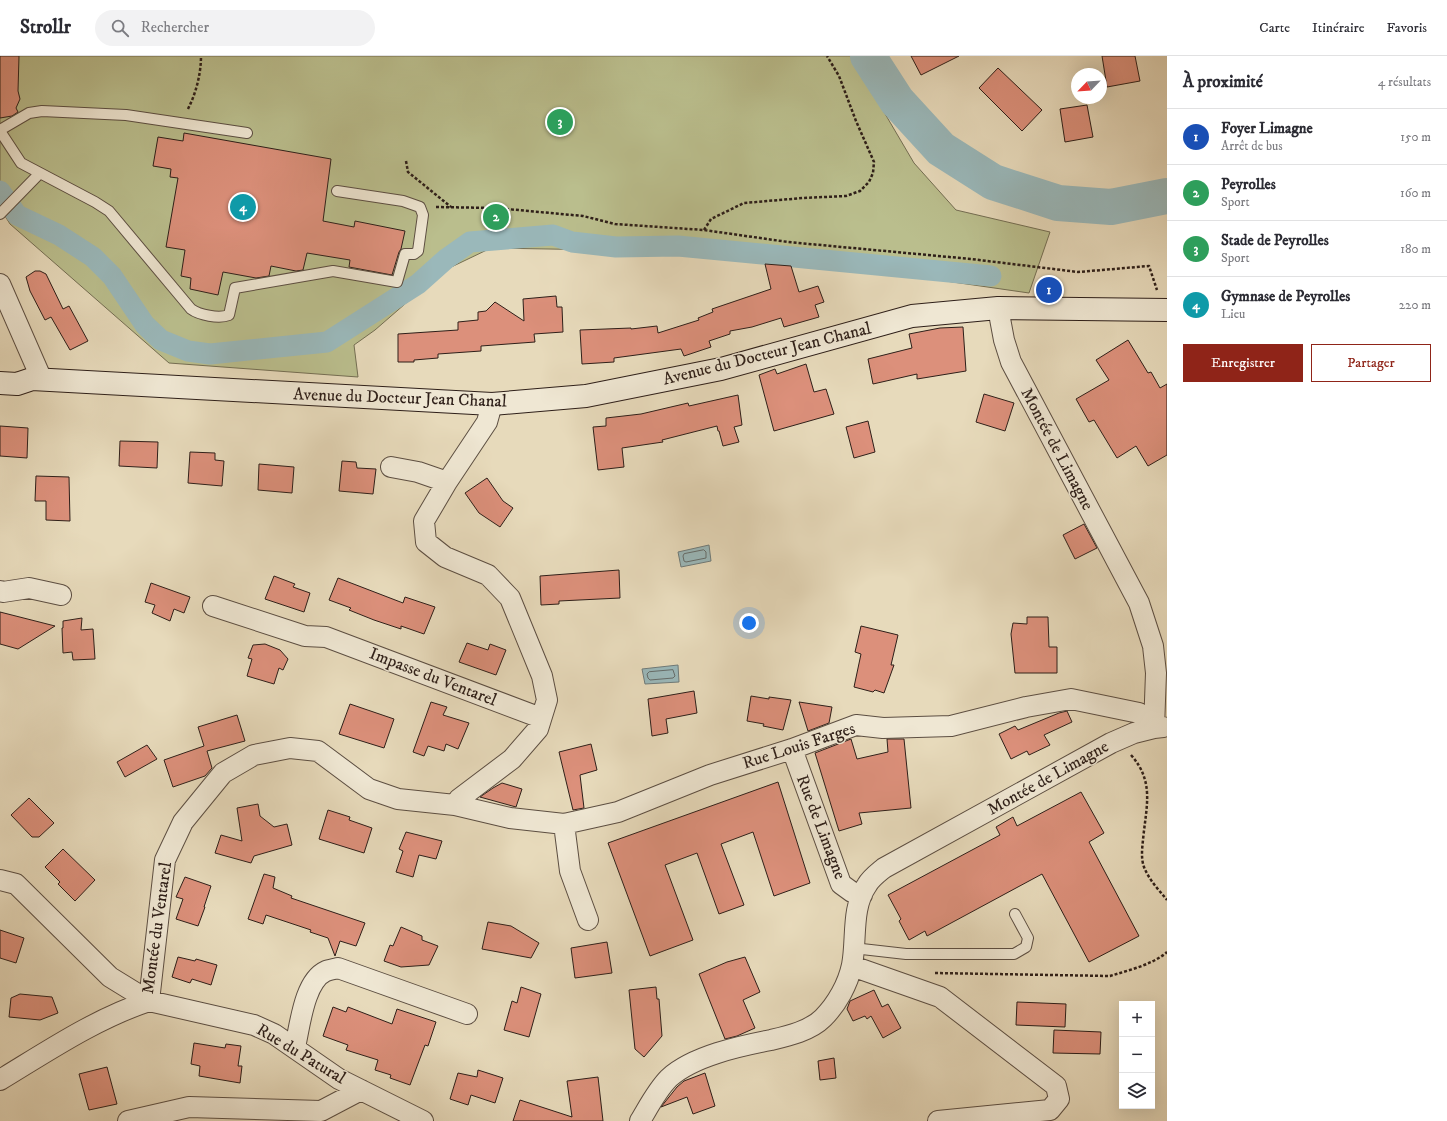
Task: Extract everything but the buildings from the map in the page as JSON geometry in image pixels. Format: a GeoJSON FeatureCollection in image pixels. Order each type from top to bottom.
{"type":"FeatureCollection","features":[{"type":"Feature","properties":{"kind":"main road","name":"Avenue du Docteur Jean Chanal"},"geometry":{"type":"LineString","coordinates":[[0,384],[17,384],[37,379],[492,404],[594,395],[721,369],[912,316],[998,308],[1165,310]]}},
{"type":"Feature","properties":{"kind":"main road","name":"Avenue du Docteur Jean Chanal"},"geometry":{"type":"LineString","coordinates":[[0,368],[18,369],[37,379]]}},
{"type":"Feature","properties":{"kind":"street"},"geometry":{"type":"LineString","coordinates":[[0,284],[37,379]]}},
{"type":"Feature","properties":{"kind":"street","name":"Montée de Limagne"},"geometry":{"type":"LineString","coordinates":[[640,1121],[657,1093],[670,1078],[683,1068],[733,1048],[788,1036],[807,1028],[822,1019],[835,1005],[844,986],[852,957],[857,911],[866,885],[884,868],[1111,743],[1134,733],[1161,727],[1153,646],[1138,603],[1011,362],[1004,340],[998,308]]}},
{"type":"Feature","properties":{"kind":"street"},"geometry":{"type":"LineString","coordinates":[[455,805],[459,799],[512,759],[538,729],[547,700],[542,676],[510,598],[488,575],[445,557],[426,542],[424,521],[447,482],[487,422],[492,404]]}},
{"type":"Feature","properties":{"kind":"street"},"geometry":{"type":"LineString","coordinates":[[391,467],[418,472],[447,482]]}},
{"type":"Feature","properties":{"kind":"street"},"geometry":{"type":"LineString","coordinates":[[0,591],[3,592],[28,588],[62,595]]}},
{"type":"Feature","properties":{"kind":"street","name":"Impasse du Ventarel"},"geometry":{"type":"LineString","coordinates":[[213,606],[305,636],[326,637],[541,718]]}},
{"type":"Feature","properties":{"kind":"street","name":"Rue Louis Farges"},"geometry":{"type":"LineString","coordinates":[[455,805],[510,818],[564,824],[618,812],[710,775],[792,749],[856,725],[883,728],[951,726],[1026,707],[1071,699],[1140,712],[1161,727]]}},
{"type":"Feature","properties":{"kind":"street","name":"Montée du Ventarel"},"geometry":{"type":"LineString","coordinates":[[0,1080],[83,1030],[124,1009],[149,1001],[165,860],[183,822],[223,773],[254,755],[290,748],[318,751],[370,789],[398,799],[455,805]]}},
{"type":"Feature","properties":{"kind":"street","name":"Rue de Limagne"},"geometry":{"type":"LineString","coordinates":[[792,749],[841,884],[852,892],[862,895]]}},
{"type":"Feature","properties":{"kind":"street"},"geometry":{"type":"LineString","coordinates":[[564,824],[570,871],[588,920]]}},
{"type":"Feature","properties":{"kind":"street"},"geometry":{"type":"LineString","coordinates":[[0,880],[16,884],[110,977],[149,1001]]}},
{"type":"Feature","properties":{"kind":"street"},"geometry":{"type":"LineString","coordinates":[[852,957],[940,997],[1056,1086],[1059,1099],[1050,1110],[938,1121]]}},
{"type":"Feature","properties":{"kind":"street"},"geometry":{"type":"LineString","coordinates":[[295,1047],[308,992],[315,980],[325,971],[338,968],[467,1014]]}},
{"type":"Feature","properties":{"kind":"street","name":"Rue du Patural"},"geometry":{"type":"LineString","coordinates":[[149,1001],[254,1025],[274,1034],[295,1047],[339,1079],[423,1121]]}},
{"type":"Feature","properties":{"kind":"street"},"geometry":{"type":"LineString","coordinates":[[128,1121],[189,1108],[321,1111],[361,1090]]}},
{"type":"Feature","properties":{"kind":"lane"},"geometry":{"type":"LineString","coordinates":[[247,133],[126,116],[42,111],[29,114],[0,130],[21,163],[109,211],[191,309],[198,314],[224,317],[229,315],[235,288],[333,271],[397,282],[405,254],[414,254],[418,251],[423,215],[420,207],[403,201],[337,191]]}},
{"type":"Feature","properties":{"kind":"lane"},"geometry":{"type":"LineString","coordinates":[[0,213],[40,173]]}},
{"type":"Feature","properties":{"kind":"lane"},"geometry":{"type":"LineString","coordinates":[[852,957],[906,954],[1014,954],[1026,946],[1028,938],[1015,914]]}},
{"type":"Feature","properties":{"kind":"path"},"geometry":{"type":"LineString","coordinates":[[179,123],[190,105],[195,91],[201,65],[201,56]]}},
{"type":"Feature","properties":{"kind":"path"},"geometry":{"type":"LineString","coordinates":[[704,230],[711,219],[744,203],[846,196],[860,191],[870,182],[874,162],[856,121],[840,76],[827,56]]}},
{"type":"Feature","properties":{"kind":"path"},"geometry":{"type":"LineString","coordinates":[[406,161],[408,172],[451,207]]}},
{"type":"Feature","properties":{"kind":"path"},"geometry":{"type":"LineString","coordinates":[[420,207],[496,208],[583,216],[615,224],[704,230],[788,242],[971,259],[1078,272],[1149,266],[1165,310]]}},
{"type":"Feature","properties":{"kind":"path"},"geometry":{"type":"LineString","coordinates":[[1111,743],[1118,753],[1126,748],[1141,768],[1146,779],[1148,795],[1142,854],[1144,866],[1151,880],[1167,900]]}},
{"type":"Feature","properties":{"kind":"green space"},"geometry":{"type":"Polygon","coordinates":[[[0,56],[851,56],[914,163],[956,210],[1050,232],[1029,293],[904,275],[662,251],[491,248],[443,271],[375,330],[354,345],[358,377],[169,363],[10,224],[0,208],[0,56]]]}},
{"type":"Feature","properties":{"kind":"water"},"geometry":{"type":"Polygon","coordinates":[[[709,545],[711,561],[681,567],[678,552],[709,545]]]}},
{"type":"Feature","properties":{"kind":"water"},"geometry":{"type":"Polygon","coordinates":[[[678,665],[679,682],[645,684],[642,669],[678,665]]]}},
{"type":"Feature","properties":{"kind":"waterway"},"geometry":{"type":"LineString","coordinates":[[868,56],[897,101],[941,149],[993,182],[1058,203],[1111,207],[1167,196]]}},
{"type":"Feature","properties":{"kind":"waterway"},"geometry":{"type":"LineString","coordinates":[[0,191],[17,215],[59,235],[93,257],[112,276],[145,325],[161,340],[188,351],[210,354],[327,342],[418,284],[446,259],[470,242],[553,235],[572,242],[616,247],[678,246],[991,276]]}},
{"type":"Feature","properties":{"kind":"place","name":"Stade de Peyrolles"},"geometry":{"type":"Point","coordinates":[560,122]}},
{"type":"Feature","properties":{"kind":"place","name":"Gymnase de Peyrolles"},"geometry":{"type":"Point","coordinates":[243,207]}},
{"type":"Feature","properties":{"kind":"place","name":"Peyrolles"},"geometry":{"type":"Point","coordinates":[496,217]}},
{"type":"Feature","properties":{"kind":"place","name":"Foyer Limagne"},"geometry":{"type":"Point","coordinates":[1049,290]}}]}
